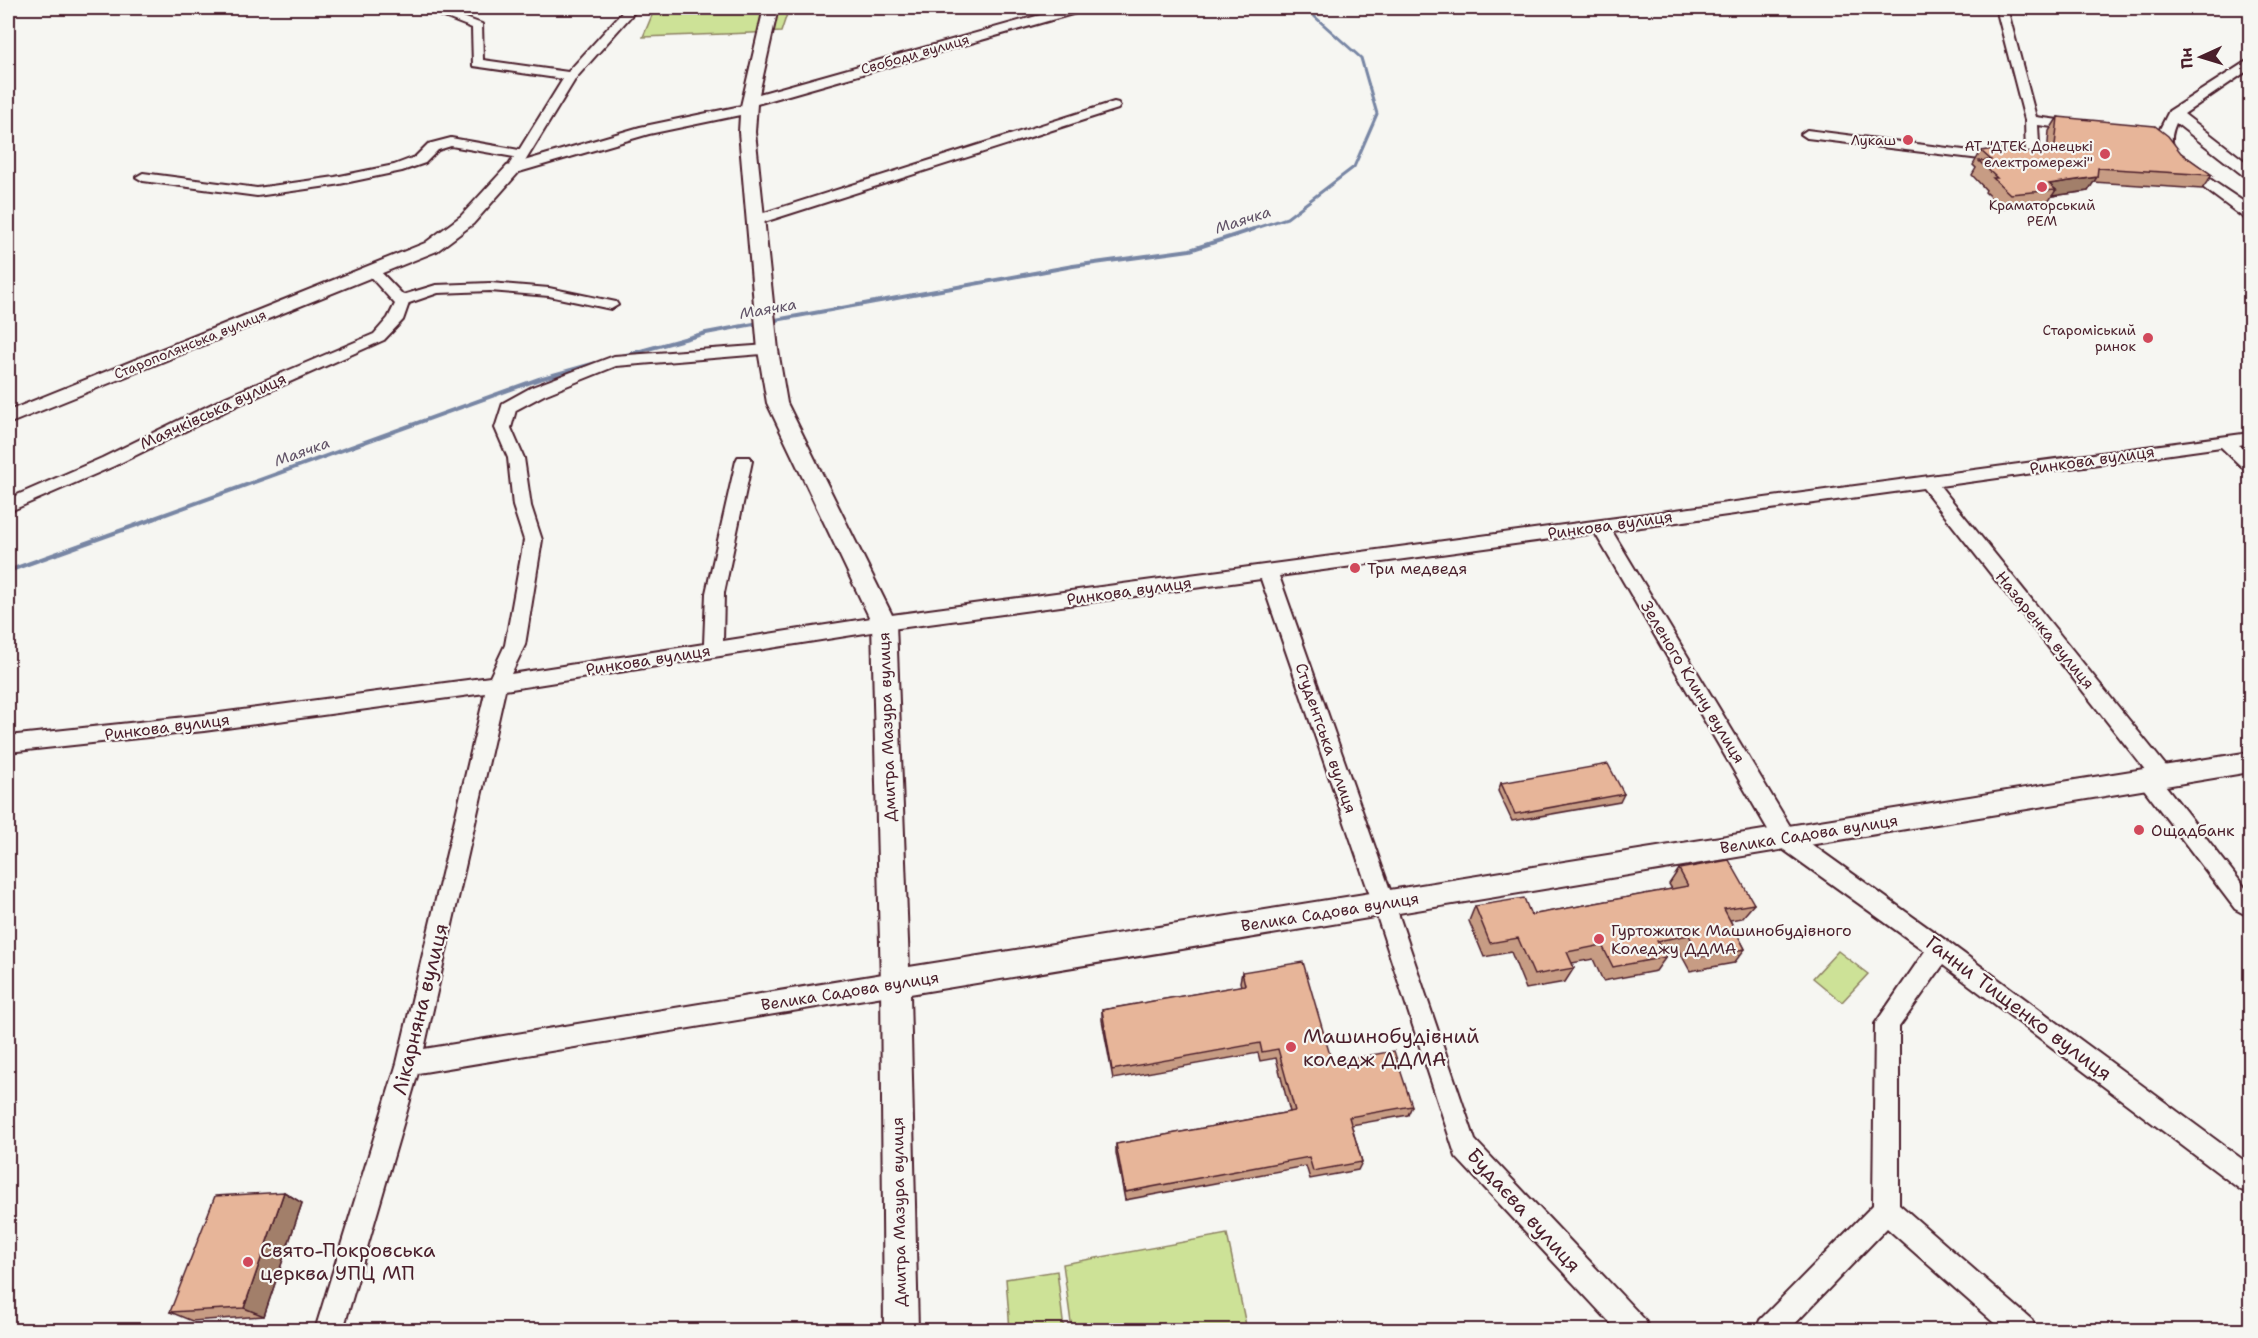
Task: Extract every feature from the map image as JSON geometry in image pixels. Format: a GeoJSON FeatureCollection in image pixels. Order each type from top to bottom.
{"type":"FeatureCollection","features":[{"type":"Feature","properties":{"kind":"street"},"geometry":{"type":"LineString","coordinates":[[513,169],[524,155],[571,76],[632,8]]}},
{"type":"Feature","properties":{"kind":"street","name":"Дмитра Мазура вулиця"},"geometry":{"type":"LineString","coordinates":[[771,8],[758,58],[747,132],[768,346],[777,403],[884,623],[895,983],[901,1330]]}},
{"type":"Feature","properties":{"kind":"street","name":"Свободи вулиця"},"geometry":{"type":"LineString","coordinates":[[513,169],[646,130],[750,105],[1078,8]]}},
{"type":"Feature","properties":{"kind":"street"},"geometry":{"type":"LineString","coordinates":[[1807,134],[2033,163],[2031,120],[2001,8]]}},
{"type":"Feature","properties":{"kind":"street"},"geometry":{"type":"LineString","coordinates":[[443,13],[478,26],[477,63],[571,76]]}},
{"type":"Feature","properties":{"kind":"street"},"geometry":{"type":"LineString","coordinates":[[2165,128],[2250,63]]}},
{"type":"Feature","properties":{"kind":"street"},"geometry":{"type":"LineString","coordinates":[[756,220],[1114,106]]}},
{"type":"Feature","properties":{"kind":"street"},"geometry":{"type":"LineString","coordinates":[[2031,120],[2097,129]]}},
{"type":"Feature","properties":{"kind":"street"},"geometry":{"type":"LineString","coordinates":[[2165,128],[2250,173]]}},
{"type":"Feature","properties":{"kind":"street"},"geometry":{"type":"LineString","coordinates":[[2165,128],[2165,146],[2176,158],[2250,214]]}},
{"type":"Feature","properties":{"kind":"street"},"geometry":{"type":"LineString","coordinates":[[143,177],[257,192],[335,181],[397,168],[420,160],[433,147],[451,142],[524,155]]}},
{"type":"Feature","properties":{"kind":"street","name":"Старополянська вулиця"},"geometry":{"type":"LineString","coordinates":[[8,418],[431,247],[467,220],[513,169]]}},
{"type":"Feature","properties":{"kind":"street"},"geometry":{"type":"LineString","coordinates":[[372,272],[400,301],[436,289],[490,286],[549,292],[611,304]]}},
{"type":"Feature","properties":{"kind":"street","name":"Маячківська вулиця"},"geometry":{"type":"LineString","coordinates":[[8,506],[108,462],[232,401],[379,337],[394,320],[402,304],[400,301]]}},
{"type":"Feature","properties":{"kind":"street","name":"Лікарняна вулиця"},"geometry":{"type":"LineString","coordinates":[[329,1330],[409,1063],[497,684],[515,645],[533,540],[522,506],[516,458],[503,428],[509,407],[538,391],[614,361],[768,346]]}},
{"type":"Feature","properties":{"kind":"street","name":"Ринкова вулиця"},"geometry":{"type":"LineString","coordinates":[[8,744],[204,723],[497,684],[884,623],[2250,438]]}},
{"type":"Feature","properties":{"kind":"street"},"geometry":{"type":"LineString","coordinates":[[2224,441],[2250,465]]}},
{"type":"Feature","properties":{"kind":"street"},"geometry":{"type":"LineString","coordinates":[[713,649],[715,593],[744,461]]}},
{"type":"Feature","properties":{"kind":"street","name":"Назаренка вулиця"},"geometry":{"type":"LineString","coordinates":[[1928,483],[2156,778],[2243,902],[2250,907]]}},
{"type":"Feature","properties":{"kind":"street","name":"Зеленого Клину вулиця"},"geometry":{"type":"LineString","coordinates":[[1600,526],[1785,838]]}},
{"type":"Feature","properties":{"kind":"street","name":"Студентська вулиця"},"geometry":{"type":"LineString","coordinates":[[1268,572],[1384,904]]}},
{"type":"Feature","properties":{"kind":"street","name":"Велика Садова вулиця"},"geometry":{"type":"LineString","coordinates":[[409,1063],[2250,762]]}},
{"type":"Feature","properties":{"kind":"street","name":"Ганни Тищенко вулиця"},"geometry":{"type":"LineString","coordinates":[[1785,838],[1940,949],[2250,1181]]}},
{"type":"Feature","properties":{"kind":"street","name":"Будаєва вулиця"},"geometry":{"type":"LineString","coordinates":[[1384,904],[1465,1148],[1635,1330]]}},
{"type":"Feature","properties":{"kind":"street"},"geometry":{"type":"LineString","coordinates":[[1770,1330],[1886,1210],[1887,1024],[1940,949]]}},
{"type":"Feature","properties":{"kind":"street"},"geometry":{"type":"LineString","coordinates":[[1886,1210],[2022,1330]]}},
{"type":"Feature","properties":{"kind":"green space"},"geometry":{"type":"Polygon","coordinates":[[[655,8],[789,8],[781,32],[643,37],[655,8]]]}},
{"type":"Feature","properties":{"kind":"green space"},"geometry":{"type":"Polygon","coordinates":[[[1838,951],[1868,974],[1842,1002],[1813,978],[1838,951]]]}},
{"type":"Feature","properties":{"kind":"green space"},"geometry":{"type":"Polygon","coordinates":[[[1227,1234],[1247,1330],[1072,1330],[1063,1264],[1227,1234]]]}},
{"type":"Feature","properties":{"kind":"green space"},"geometry":{"type":"Polygon","coordinates":[[[1057,1271],[1064,1330],[1010,1330],[1006,1279],[1057,1271]]]}},
{"type":"Feature","properties":{"kind":"building"},"geometry":{"type":"Polygon","coordinates":[[[2058,117],[2155,126],[2168,136],[2181,153],[2212,175],[2098,168],[2097,177],[2049,184],[2056,190],[2010,194],[1979,161],[1991,160],[1981,151],[1994,149],[2054,155],[2058,117]]]}},
{"type":"Feature","properties":{"kind":"building"},"geometry":{"type":"Polygon","coordinates":[[[1608,764],[1624,794],[1515,814],[1501,783],[1608,764]]]}},
{"type":"Feature","properties":{"kind":"building","name":"Гуртожиток Машинобудівного Коледжу ДДМА"},"geometry":{"type":"Polygon","coordinates":[[[1729,860],[1754,904],[1724,909],[1745,949],[1700,957],[1689,935],[1657,941],[1666,957],[1613,967],[1602,945],[1567,952],[1574,968],[1534,975],[1518,938],[1490,943],[1475,906],[1524,898],[1531,915],[1688,886],[1679,869],[1729,860]]]}},
{"type":"Feature","properties":{"kind":"building","name":"Машинобудівний коледж ДДМА"},"geometry":{"type":"Polygon","coordinates":[[[1303,962],[1332,1062],[1394,1051],[1412,1106],[1349,1117],[1362,1162],[1313,1171],[1309,1157],[1125,1192],[1116,1144],[1295,1111],[1278,1049],[1262,1052],[1260,1043],[1112,1070],[1102,1010],[1245,985],[1242,972],[1303,962]]]}},
{"type":"Feature","properties":{"kind":"building"},"geometry":{"type":"Polygon","coordinates":[[[284,1192],[244,1308],[170,1312],[215,1196],[284,1192]]]}},
{"type":"Feature","properties":{"kind":"waterway","name":"Маячка"},"geometry":{"type":"LineString","coordinates":[[1250,230],[1287,218],[1354,167],[1377,114],[1361,58],[1305,8]]}},
{"type":"Feature","properties":{"kind":"waterway","name":"Маячка"},"geometry":{"type":"LineString","coordinates":[[770,321],[1073,266],[1190,250],[1254,229]]}},
{"type":"Feature","properties":{"kind":"waterway","name":"Маячка"},"geometry":{"type":"LineString","coordinates":[[619,357],[706,333],[759,323]]}},
{"type":"Feature","properties":{"kind":"waterway","name":"Маячка"},"geometry":{"type":"LineString","coordinates":[[152,519],[539,379],[596,363]]}},
{"type":"Feature","properties":{"kind":"waterway","name":"Маячка"},"geometry":{"type":"LineString","coordinates":[[8,571],[156,518]]}},
{"type":"Feature","properties":{"kind":"place","name":"Лукаш"},"geometry":{"type":"Point","coordinates":[1908,140]}},
{"type":"Feature","properties":{"kind":"place","name":"АТ \"ДТЕК Донецькі електромережі\""},"geometry":{"type":"Point","coordinates":[2105,154]}},
{"type":"Feature","properties":{"kind":"place","name":"Краматорський РЕМ"},"geometry":{"type":"Point","coordinates":[2042,187]}},
{"type":"Feature","properties":{"kind":"place","name":"Староміський ринок"},"geometry":{"type":"Point","coordinates":[2148,338]}},
{"type":"Feature","properties":{"kind":"place","name":"Три медведя"},"geometry":{"type":"Point","coordinates":[1355,568]}},
{"type":"Feature","properties":{"kind":"place","name":"Ощадбанк"},"geometry":{"type":"Point","coordinates":[2139,830]}},
{"type":"Feature","properties":{"kind":"place","name":"Гуртожиток Машинобудівного Коледжу ДДМА"},"geometry":{"type":"Point","coordinates":[1599,939]}},
{"type":"Feature","properties":{"kind":"place","name":"Машинобудівний коледж ДДМА"},"geometry":{"type":"Point","coordinates":[1291,1047]}},
{"type":"Feature","properties":{"kind":"place","name":"Свято-Покровська церква УПЦ МП"},"geometry":{"type":"Point","coordinates":[248,1262]}}]}
